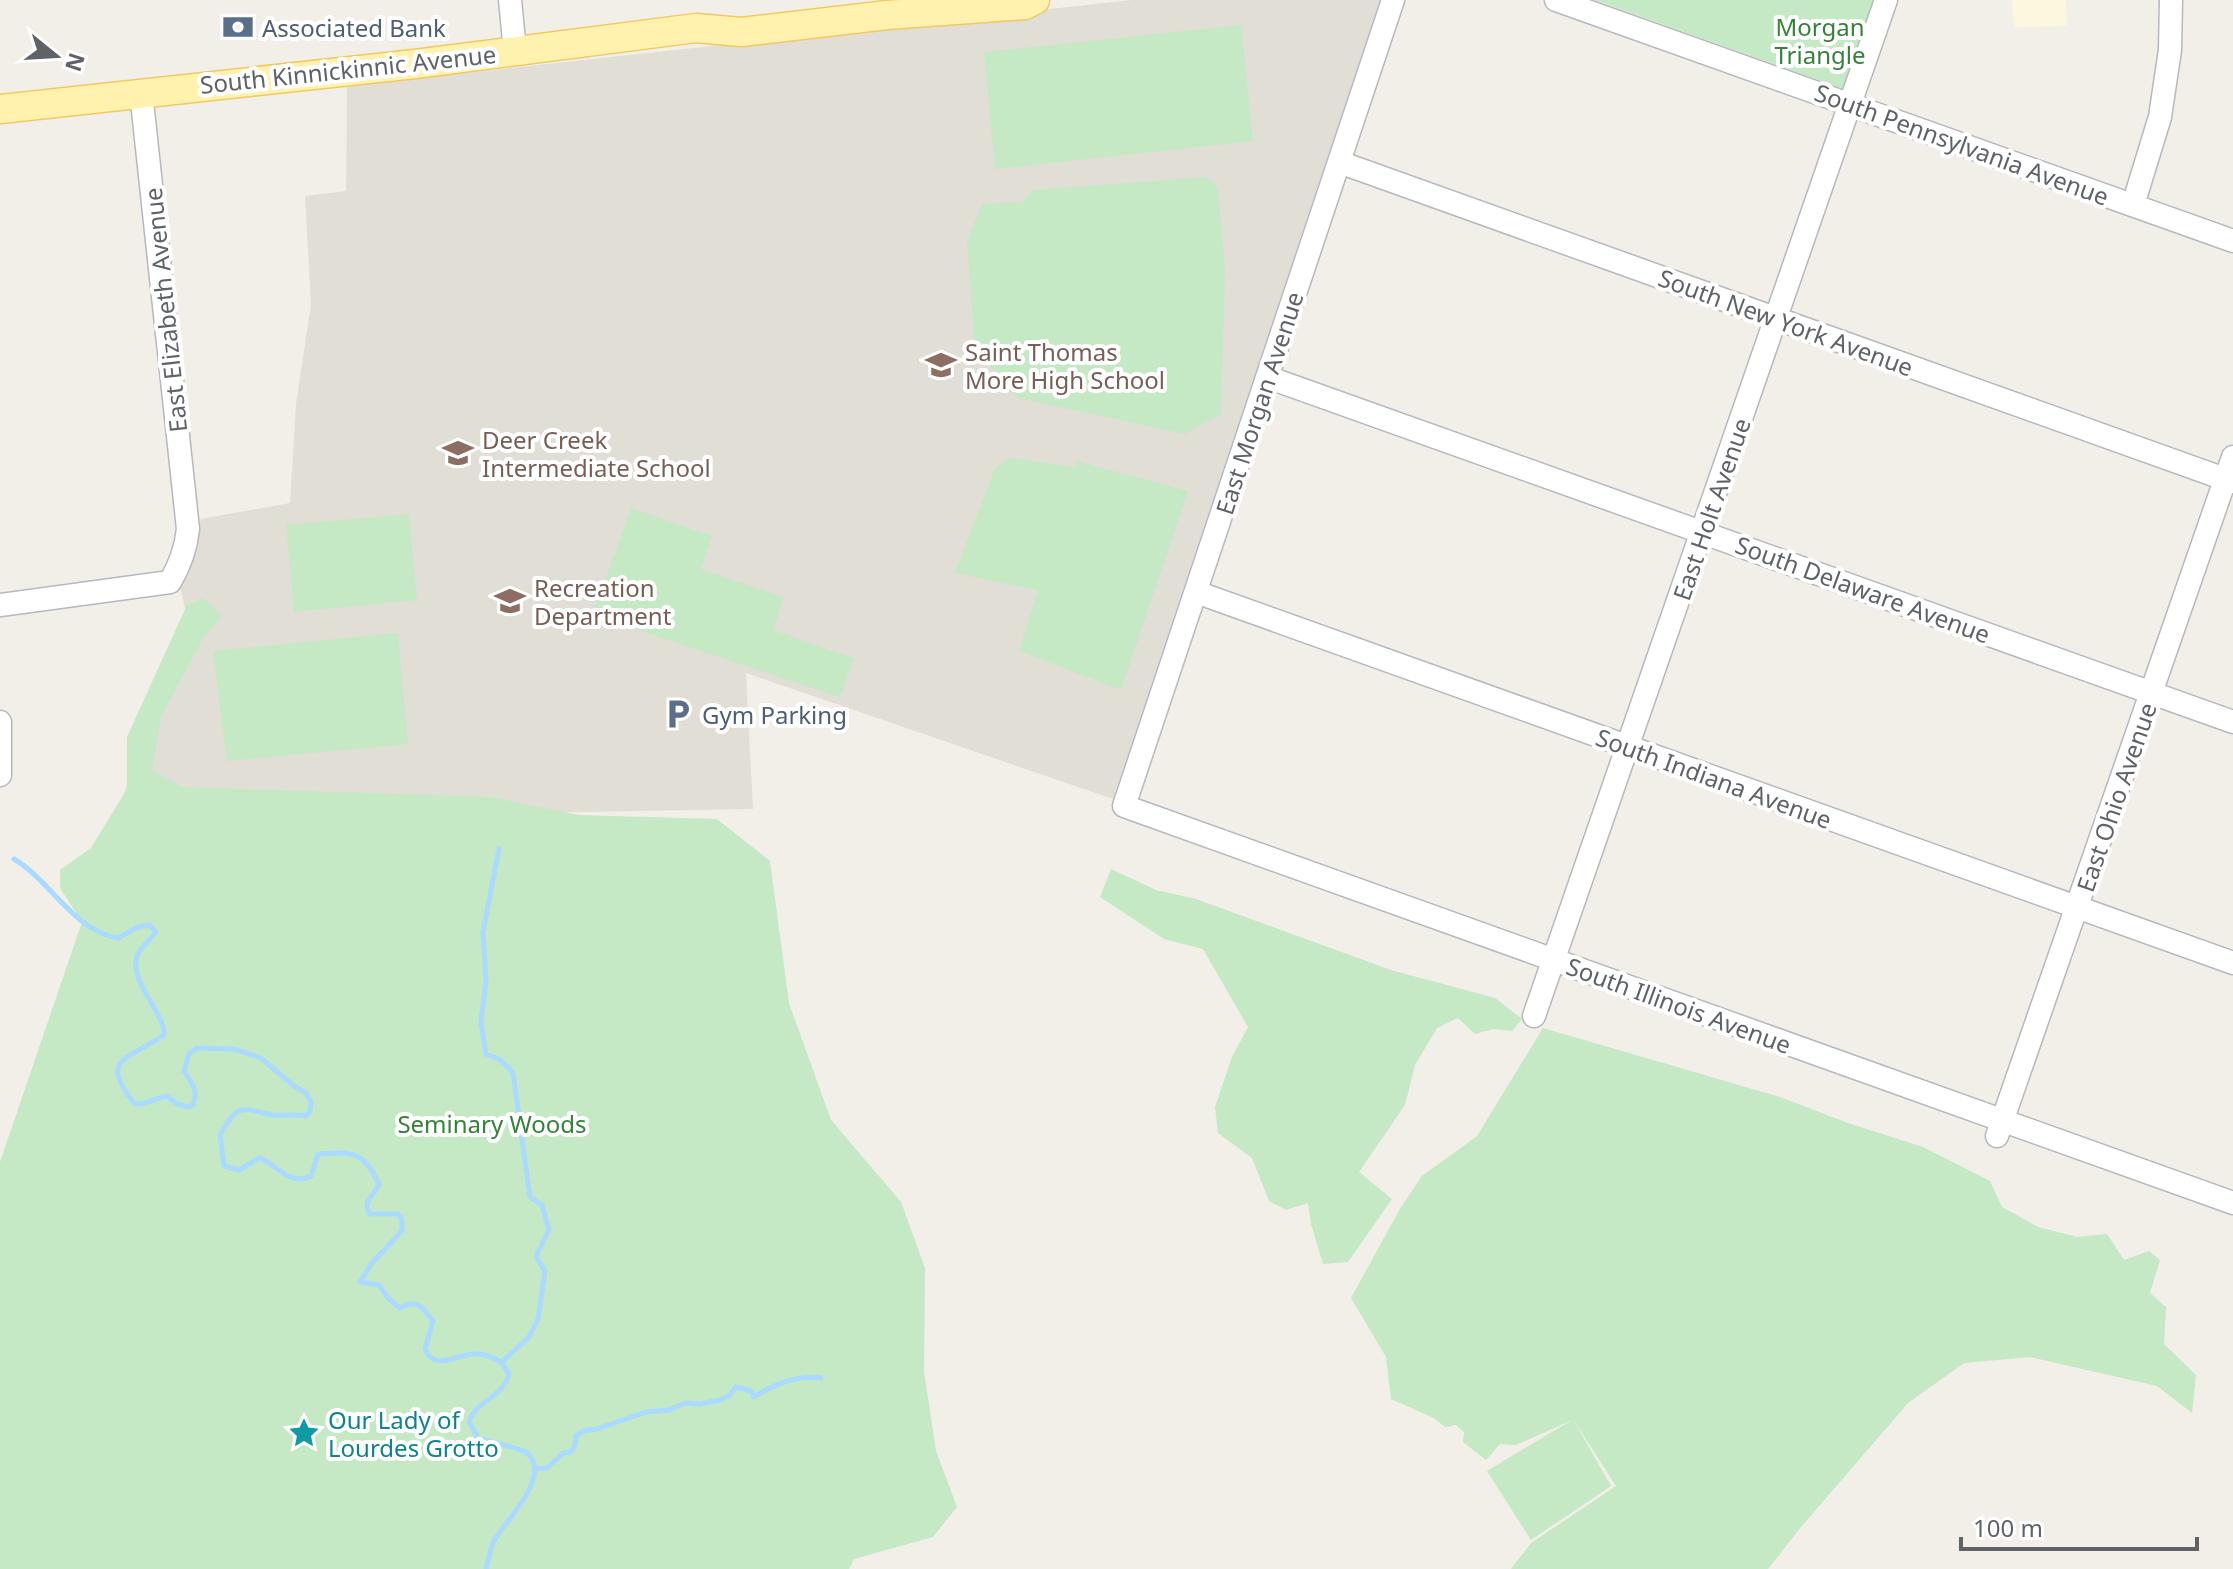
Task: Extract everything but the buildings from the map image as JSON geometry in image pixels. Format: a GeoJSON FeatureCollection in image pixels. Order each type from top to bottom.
{"type":"FeatureCollection","features":[{"type":"Feature","properties":{"kind":"main road","name":"South Kinnickinnic Avenue"},"geometry":{"type":"LineString","coordinates":[[0,109],[515,51],[696,28],[741,13],[863,0]]}},
{"type":"Feature","properties":{"kind":"main road","name":"South Kinnickinnic Avenue"},"geometry":{"type":"LineString","coordinates":[[696,28],[741,32],[887,8],[1025,5],[1035,0]]}},
{"type":"Feature","properties":{"kind":"street"},"geometry":{"type":"LineString","coordinates":[[510,0],[515,51]]}},
{"type":"Feature","properties":{"kind":"street","name":"East Morgan Avenue"},"geometry":{"type":"LineString","coordinates":[[1124,806],[1393,0]]}},
{"type":"Feature","properties":{"kind":"street","name":"South Pennsylvania Avenue"},"geometry":{"type":"LineString","coordinates":[[1556,0],[2233,241]]}},
{"type":"Feature","properties":{"kind":"street","name":"East Holt Avenue"},"geometry":{"type":"LineString","coordinates":[[1534,1016],[1886,0]]}},
{"type":"Feature","properties":{"kind":"street"},"geometry":{"type":"LineString","coordinates":[[2133,205],[2160,117],[2170,50],[2171,0]]}},
{"type":"Feature","properties":{"kind":"street","name":"East Elizabeth Avenue"},"geometry":{"type":"LineString","coordinates":[[0,605],[170,582],[178,568],[188,529],[141,92]]}},
{"type":"Feature","properties":{"kind":"street","name":"South New York Avenue"},"geometry":{"type":"LineString","coordinates":[[1339,162],[2229,480]]}},
{"type":"Feature","properties":{"kind":"street","name":"South Delaware Avenue"},"geometry":{"type":"LineString","coordinates":[[1267,377],[2233,722]]}},
{"type":"Feature","properties":{"kind":"street","name":"East Ohio Avenue"},"geometry":{"type":"LineString","coordinates":[[1999,1129],[2229,480],[2233,457]]}},
{"type":"Feature","properties":{"kind":"street","name":"South Indiana Avenue"},"geometry":{"type":"LineString","coordinates":[[1196,592],[2233,963]]}},
{"type":"Feature","properties":{"kind":"street"},"geometry":{"type":"LineString","coordinates":[[0,722],[0,775]]}},
{"type":"Feature","properties":{"kind":"street","name":"South Illinois Avenue"},"geometry":{"type":"LineString","coordinates":[[1124,806],[1555,960],[1999,1129],[2233,1203]]}},
{"type":"Feature","properties":{"kind":"shaded area","name":"Saint Thomas More High School"},"geometry":{"type":"Polygon","coordinates":[[[1132,0],[1380,0],[1113,799],[746,673],[753,809],[115,820],[186,612],[180,587],[201,519],[290,503],[296,404],[311,304],[305,196],[346,191],[347,86],[1132,0]]]}},
{"type":"Feature","properties":{"kind":"shaded area"},"geometry":{"type":"Polygon","coordinates":[[[2012,0],[2066,0],[2067,26],[2014,27],[2012,0]]]}},
{"type":"Feature","properties":{"kind":"green space","name":"Morgan Triangle"},"geometry":{"type":"Polygon","coordinates":[[[1595,0],[1877,0],[1845,87],[1841,88],[1595,0]]]}},
{"type":"Feature","properties":{"kind":"green space"},"geometry":{"type":"Polygon","coordinates":[[[1241,25],[1253,141],[995,169],[984,52],[1241,25]]]}},
{"type":"Feature","properties":{"kind":"green space"},"geometry":{"type":"Polygon","coordinates":[[[1206,177],[1218,187],[1225,270],[1221,414],[1185,434],[1018,398],[975,348],[967,242],[982,204],[1022,202],[1033,190],[1206,177]]]}},
{"type":"Feature","properties":{"kind":"green space"},"geometry":{"type":"Polygon","coordinates":[[[1010,458],[1075,467],[1077,461],[1188,491],[1121,690],[1019,651],[1038,590],[955,573],[995,468],[1010,458]]]}},
{"type":"Feature","properties":{"kind":"green space"},"geometry":{"type":"Polygon","coordinates":[[[631,508],[712,536],[701,569],[784,597],[773,630],[854,658],[840,697],[593,615],[631,508]]]}},
{"type":"Feature","properties":{"kind":"green space"},"geometry":{"type":"Polygon","coordinates":[[[409,514],[417,600],[294,612],[286,525],[409,514]]]}},
{"type":"Feature","properties":{"kind":"green space","name":"Seminary Woods"},"geometry":{"type":"Polygon","coordinates":[[[203,598],[222,616],[202,640],[161,717],[152,770],[183,787],[490,797],[579,815],[717,819],[770,861],[789,1003],[831,1120],[901,1202],[925,1268],[924,1371],[936,1451],[957,1507],[933,1537],[854,1559],[849,1569],[0,1569],[0,1162],[82,922],[60,888],[60,870],[91,848],[127,789],[127,737],[187,605],[203,598]]]}},
{"type":"Feature","properties":{"kind":"green space"},"geometry":{"type":"Polygon","coordinates":[[[398,633],[408,744],[227,761],[213,651],[398,633]]]}},
{"type":"Feature","properties":{"kind":"green space"},"geometry":{"type":"Polygon","coordinates":[[[1111,869],[1156,890],[1196,899],[1391,970],[1495,998],[1522,1019],[1512,1031],[1493,1029],[1475,1034],[1458,1018],[1437,1028],[1415,1065],[1405,1105],[1359,1172],[1392,1199],[1348,1262],[1323,1264],[1308,1203],[1286,1210],[1269,1201],[1252,1158],[1218,1133],[1215,1107],[1232,1057],[1248,1027],[1203,949],[1164,939],[1100,897],[1111,869]]]}},
{"type":"Feature","properties":{"kind":"green space"},"geometry":{"type":"Polygon","coordinates":[[[1543,1028],[1780,1097],[1923,1147],[1990,1181],[2002,1207],[2038,1227],[2077,1237],[2107,1234],[2124,1260],[2149,1251],[2160,1260],[2150,1293],[2166,1307],[2164,1344],[2196,1375],[2192,1413],[2157,1386],[2030,1357],[1964,1363],[1908,1403],[1768,1569],[1511,1569],[1531,1543],[1616,1486],[1573,1419],[1611,1486],[1531,1540],[1487,1471],[1572,1420],[1516,1445],[1500,1444],[1486,1460],[1463,1442],[1464,1432],[1456,1425],[1445,1427],[1434,1418],[1391,1399],[1386,1357],[1351,1298],[1401,1207],[1422,1176],[1477,1136],[1543,1028]]]}},
{"type":"Feature","properties":{"kind":"waterway"},"geometry":{"type":"LineString","coordinates":[[499,849],[483,932],[486,981],[481,1022],[486,1054],[501,1060],[513,1073],[530,1197],[542,1205],[549,1230],[536,1256],[545,1271],[538,1319],[529,1337],[502,1362]]}},
{"type":"Feature","properties":{"kind":"waterway"},"geometry":{"type":"LineString","coordinates":[[14,859],[88,926],[118,938],[138,927],[149,925],[156,932],[141,949],[136,962],[141,984],[159,1016],[164,1035],[130,1055],[118,1068],[118,1077],[135,1104],[167,1096],[177,1104],[193,1105],[195,1091],[184,1071],[189,1054],[197,1048],[234,1049],[261,1058],[306,1093],[311,1102],[310,1111],[306,1116],[273,1115],[248,1110],[237,1112],[220,1135],[224,1166],[239,1170],[259,1158],[289,1177],[303,1179],[311,1176],[318,1154],[340,1153],[362,1159],[379,1184],[368,1202],[370,1214],[398,1214],[402,1220],[402,1231],[372,1263],[360,1282],[379,1285],[400,1308],[411,1304],[422,1308],[433,1321],[425,1349],[433,1359],[439,1361],[475,1354],[502,1363],[509,1374],[506,1382],[478,1408],[469,1422],[478,1438],[526,1452],[533,1461],[535,1472],[525,1497],[493,1542],[486,1569]]}},
{"type":"Feature","properties":{"kind":"waterway"},"geometry":{"type":"LineString","coordinates":[[534,1469],[547,1468],[563,1453],[570,1452],[575,1446],[576,1436],[583,1431],[646,1412],[669,1410],[685,1403],[720,1400],[729,1396],[736,1387],[751,1391],[754,1397],[786,1382],[821,1378]]}},
{"type":"Feature","properties":{"kind":"place","name":"Associated Bank"},"geometry":{"type":"Point","coordinates":[238,27]}},
{"type":"Feature","properties":{"kind":"place","name":"Saint Thomas More High School"},"geometry":{"type":"Point","coordinates":[941,365]}},
{"type":"Feature","properties":{"kind":"place","name":"Deer Creek Intermediate School"},"geometry":{"type":"Point","coordinates":[458,453]}},
{"type":"Feature","properties":{"kind":"place","name":"Recreation Department"},"geometry":{"type":"Point","coordinates":[510,601]}},
{"type":"Feature","properties":{"kind":"place","name":"Gym Parking"},"geometry":{"type":"Point","coordinates":[678,714]}},
{"type":"Feature","properties":{"kind":"place","name":"Our Lady of Lourdes Grotto"},"geometry":{"type":"Point","coordinates":[304,1433]}}]}
